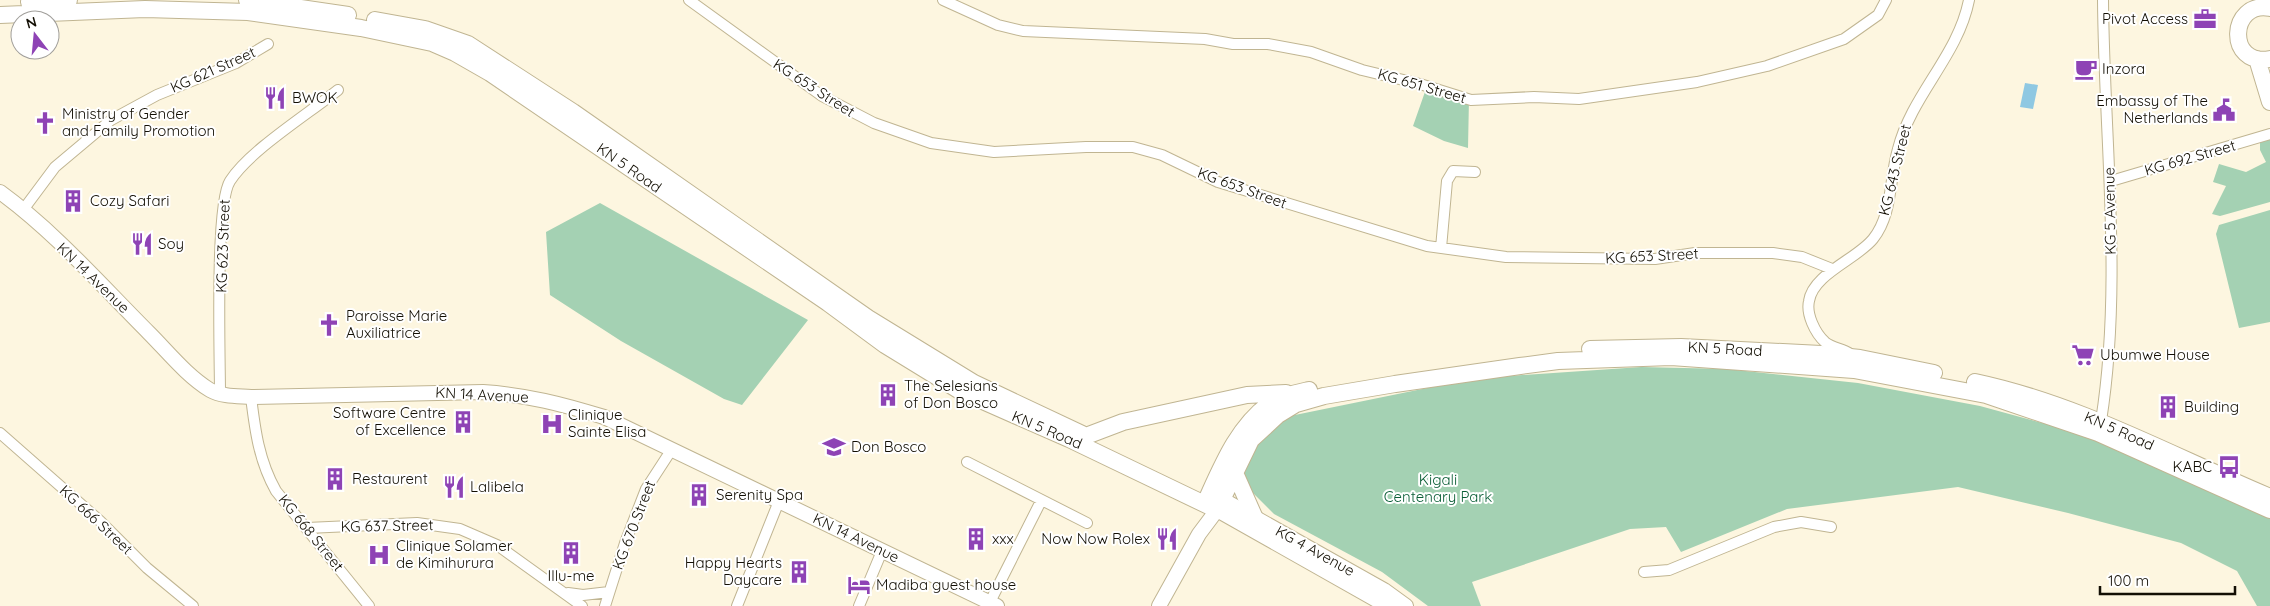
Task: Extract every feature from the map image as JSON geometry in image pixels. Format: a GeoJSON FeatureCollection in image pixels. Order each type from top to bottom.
{"type":"FeatureCollection","features":[{"type":"Feature","properties":{"kind":"main road"},"geometry":{"type":"LineString","coordinates":[[0,4],[69,0]]}},
{"type":"Feature","properties":{"kind":"main road","name":"KN 5 Road"},"geometry":{"type":"LineString","coordinates":[[247,0],[302,7],[425,29],[468,44],[573,112],[868,318],[974,383],[1086,436],[1214,501]]}},
{"type":"Feature","properties":{"kind":"main road"},"geometry":{"type":"LineString","coordinates":[[2258,5],[2240,22],[2238,37],[2244,51],[2264,59],[2270,102]]}},
{"type":"Feature","properties":{"kind":"main road","name":"KN 5 Road"},"geometry":{"type":"LineString","coordinates":[[0,15],[145,9],[248,12],[361,28],[444,48],[490,73],[828,303],[885,345],[960,392],[1214,501]]}},
{"type":"Feature","properties":{"kind":"main road","name":"KN 14 Avenue"},"geometry":{"type":"LineString","coordinates":[[0,192],[23,210],[182,366],[210,390],[220,394],[251,397],[447,392],[513,394],[555,402],[604,417],[992,605]]}},
{"type":"Feature","properties":{"kind":"main road","name":"KN 5 Road"},"geometry":{"type":"LineString","coordinates":[[1214,501],[1237,439],[1247,426],[1270,404],[1298,392],[1441,366],[1585,349],[1681,347],[1821,354],[1860,358],[2000,387],[2053,403],[2101,421],[2176,457],[2270,497]]}},
{"type":"Feature","properties":{"kind":"main road","name":"KN 5 Road"},"geometry":{"type":"LineString","coordinates":[[1214,501],[1235,473],[1242,454],[1261,428],[1296,404],[1324,396],[1432,378],[1558,361],[1671,357],[1854,370],[1986,395],[2098,433],[2270,510]]}},
{"type":"Feature","properties":{"kind":"main road"},"geometry":{"type":"LineString","coordinates":[[1086,436],[1123,422],[1246,396],[1298,392]]}},
{"type":"Feature","properties":{"kind":"main road"},"geometry":{"type":"LineString","coordinates":[[1235,473],[1254,516]]}},
{"type":"Feature","properties":{"kind":"main road"},"geometry":{"type":"LineString","coordinates":[[1159,606],[1199,534],[1214,501]]}},
{"type":"Feature","properties":{"kind":"main road","name":"KG 4 Avenue"},"geometry":{"type":"LineString","coordinates":[[1214,501],[1254,516],[1387,606]]}},
{"type":"Feature","properties":{"kind":"main road","name":"KG 4 Avenue"},"geometry":{"type":"LineString","coordinates":[[1214,501],[1319,561],[1384,590],[1406,606]]}},
{"type":"Feature","properties":{"kind":"street","name":"KG 653 Street"},"geometry":{"type":"LineString","coordinates":[[689,0],[789,75],[847,111],[901,134],[931,144],[994,152],[1086,147],[1139,148],[1162,155],[1218,182],[1427,246],[1506,258],[1655,259],[1695,254],[1773,253],[1802,257],[1832,269]]}},
{"type":"Feature","properties":{"kind":"street","name":"KG 651 Street"},"geometry":{"type":"LineString","coordinates":[[943,0],[998,25],[1023,32],[1129,34],[1205,39],[1233,44],[1268,44],[1311,52],[1362,70],[1420,84],[1471,100],[1534,97],[1579,99],[1697,82],[1767,66],[1844,39],[1878,15],[1886,0]]}},
{"type":"Feature","properties":{"kind":"street","name":"KG 643 Street"},"geometry":{"type":"LineString","coordinates":[[1860,358],[1825,342],[1814,326],[1808,308],[1809,298],[1832,269],[1860,252],[1880,230],[1887,210],[1898,149],[1911,111],[1952,47],[1962,26],[1969,0]]}},
{"type":"Feature","properties":{"kind":"street","name":"KG 5 Avenue"},"geometry":{"type":"LineString","coordinates":[[2101,421],[2110,356],[2111,181],[2104,81],[2103,0]]}},
{"type":"Feature","properties":{"kind":"street","name":"KG 621 Street"},"geometry":{"type":"LineString","coordinates":[[23,210],[55,167],[111,120],[157,95],[236,64],[268,44]]}},
{"type":"Feature","properties":{"kind":"street","name":"KG 623 Street"},"geometry":{"type":"LineString","coordinates":[[220,394],[222,223],[225,189],[248,160],[338,90]]}},
{"type":"Feature","properties":{"kind":"street","name":"KG 692 Street"},"geometry":{"type":"LineString","coordinates":[[2111,181],[2270,134]]}},
{"type":"Feature","properties":{"kind":"street"},"geometry":{"type":"LineString","coordinates":[[1441,248],[1447,181],[1453,171],[1474,172]]}},
{"type":"Feature","properties":{"kind":"street","name":"KG 668 Street"},"geometry":{"type":"LineString","coordinates":[[251,397],[257,443],[269,478],[285,504],[307,528],[369,606]]}},
{"type":"Feature","properties":{"kind":"street","name":"KG 666 Street"},"geometry":{"type":"LineString","coordinates":[[0,433],[100,521],[147,568],[193,606]]}},
{"type":"Feature","properties":{"kind":"street","name":"KG 670 Street"},"geometry":{"type":"LineString","coordinates":[[605,606],[646,489],[672,449]]}},
{"type":"Feature","properties":{"kind":"street"},"geometry":{"type":"LineString","coordinates":[[967,462],[1041,502],[1087,523]]}},
{"type":"Feature","properties":{"kind":"street"},"geometry":{"type":"LineString","coordinates":[[737,606],[779,501]]}},
{"type":"Feature","properties":{"kind":"street"},"geometry":{"type":"LineString","coordinates":[[992,605],[1041,502]]}},
{"type":"Feature","properties":{"kind":"street"},"geometry":{"type":"LineString","coordinates":[[1644,572],[1669,570],[1774,527],[1801,522],[1831,527]]}},
{"type":"Feature","properties":{"kind":"street","name":"KG 637 Street"},"geometry":{"type":"LineString","coordinates":[[307,528],[417,523],[460,528],[497,544],[567,593],[582,606]]}},
{"type":"Feature","properties":{"kind":"street"},"geometry":{"type":"LineString","coordinates":[[859,606],[882,551]]}},
{"type":"Feature","properties":{"kind":"street"},"geometry":{"type":"LineString","coordinates":[[567,593],[583,595],[609,592]]}},
{"type":"Feature","properties":{"kind":"green space"},"geometry":{"type":"Polygon","coordinates":[[[1426,89],[1469,98],[1468,148],[1444,141],[1413,126],[1426,89]]]}},
{"type":"Feature","properties":{"kind":"green space"},"geometry":{"type":"Polygon","coordinates":[[[2270,139],[2270,202],[2220,216],[2212,214],[2226,186],[2213,182],[2219,164],[2246,172],[2266,162],[2260,150],[2260,140],[2270,139]]]}},
{"type":"Feature","properties":{"kind":"green space"},"geometry":{"type":"Polygon","coordinates":[[[600,203],[808,320],[742,405],[724,399],[621,341],[550,295],[546,232],[600,203]]]}},
{"type":"Feature","properties":{"kind":"green space"},"geometry":{"type":"Polygon","coordinates":[[[2270,210],[2270,322],[2239,328],[2216,234],[2219,225],[2270,210]]]}},
{"type":"Feature","properties":{"kind":"green space","name":"Kigali Centenary Park"},"geometry":{"type":"Polygon","coordinates":[[[1641,367],[1727,369],[1858,383],[1980,406],[2083,434],[2270,518],[2270,606],[2257,606],[2237,571],[2181,543],[2068,513],[1958,487],[1787,509],[1681,552],[1666,527],[1630,529],[1472,582],[1481,606],[1428,606],[1382,572],[1274,514],[1250,490],[1241,472],[1262,434],[1290,416],[1432,387],[1509,376],[1641,367]]]}},
{"type":"Feature","properties":{"kind":"water"},"geometry":{"type":"Polygon","coordinates":[[[2025,83],[2038,85],[2033,109],[2020,107],[2025,83]]]}},
{"type":"Feature","properties":{"kind":"place","name":"Pivot Access"},"geometry":{"type":"Point","coordinates":[2205,19]}},
{"type":"Feature","properties":{"kind":"place","name":"Inzora"},"geometry":{"type":"Point","coordinates":[2086,69]}},
{"type":"Feature","properties":{"kind":"place","name":"BWOK"},"geometry":{"type":"Point","coordinates":[275,98]}},
{"type":"Feature","properties":{"kind":"place","name":"Embassy of The Netherlands"},"geometry":{"type":"Point","coordinates":[2224,110]}},
{"type":"Feature","properties":{"kind":"place","name":"Ministry of Gender and Family Promotion"},"geometry":{"type":"Point","coordinates":[45,123]}},
{"type":"Feature","properties":{"kind":"place","name":"Cozy Safari"},"geometry":{"type":"Point","coordinates":[73,201]}},
{"type":"Feature","properties":{"kind":"place","name":"Soy"},"geometry":{"type":"Point","coordinates":[142,244]}},
{"type":"Feature","properties":{"kind":"place","name":"Paroisse Marie Auxiliatrice"},"geometry":{"type":"Point","coordinates":[329,325]}},
{"type":"Feature","properties":{"kind":"place","name":"Ubumwe House"},"geometry":{"type":"Point","coordinates":[2083,355]}},
{"type":"Feature","properties":{"kind":"place","name":"The Selesians of Don Bosco"},"geometry":{"type":"Point","coordinates":[888,395]}},
{"type":"Feature","properties":{"kind":"place","name":"Building"},"geometry":{"type":"Point","coordinates":[2168,407]}},
{"type":"Feature","properties":{"kind":"place","name":"Software Centre of Excellence"},"geometry":{"type":"Point","coordinates":[463,422]}},
{"type":"Feature","properties":{"kind":"place","name":"Clinique Sainte Elisa"},"geometry":{"type":"Point","coordinates":[552,424]}},
{"type":"Feature","properties":{"kind":"place","name":"Don Bosco"},"geometry":{"type":"Point","coordinates":[834,447]}},
{"type":"Feature","properties":{"kind":"place","name":"KABC"},"geometry":{"type":"Point","coordinates":[2229,467]}},
{"type":"Feature","properties":{"kind":"place","name":"Restaurent"},"geometry":{"type":"Point","coordinates":[335,479]}},
{"type":"Feature","properties":{"kind":"place","name":"Lalibela"},"geometry":{"type":"Point","coordinates":[454,487]}},
{"type":"Feature","properties":{"kind":"place","name":"Serenity Spa"},"geometry":{"type":"Point","coordinates":[699,495]}},
{"type":"Feature","properties":{"kind":"place","name":"xxx"},"geometry":{"type":"Point","coordinates":[976,539]}},
{"type":"Feature","properties":{"kind":"place","name":"Now Now Rolex"},"geometry":{"type":"Point","coordinates":[1167,539]}},
{"type":"Feature","properties":{"kind":"place","name":"Illu-me"},"geometry":{"type":"Point","coordinates":[571,553]}},
{"type":"Feature","properties":{"kind":"place","name":"Clinique Solamer de Kimihurura"},"geometry":{"type":"Point","coordinates":[379,555]}},
{"type":"Feature","properties":{"kind":"place","name":"Happy Hearts Daycare"},"geometry":{"type":"Point","coordinates":[799,572]}},
{"type":"Feature","properties":{"kind":"place","name":"Madiba guest house"},"geometry":{"type":"Point","coordinates":[859,585]}}]}
